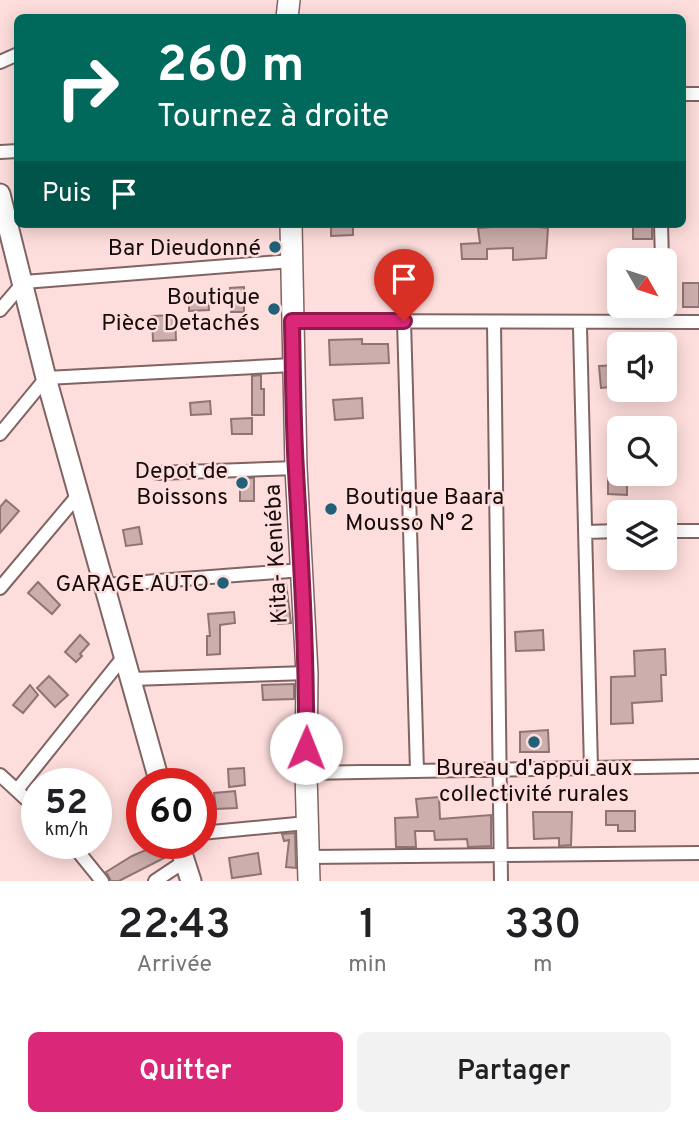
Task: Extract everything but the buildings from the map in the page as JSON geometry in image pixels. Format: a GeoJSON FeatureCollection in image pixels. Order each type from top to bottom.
{"type":"FeatureCollection","features":[{"type":"Feature","properties":{"kind":"main road","name":"Kita- Keniéba"},"geometry":{"type":"LineString","coordinates":[[291,228],[296,468],[307,673],[309,881]]}},
{"type":"Feature","properties":{"kind":"street"},"geometry":{"type":"LineString","coordinates":[[0,194],[46,377],[156,768]]}},
{"type":"Feature","properties":{"kind":"street"},"geometry":{"type":"LineString","coordinates":[[661,228],[662,248]]}},
{"type":"Feature","properties":{"kind":"street"},"geometry":{"type":"LineString","coordinates":[[0,310],[24,282],[292,261]]}},
{"type":"Feature","properties":{"kind":"street"},"geometry":{"type":"LineString","coordinates":[[292,321],[699,322]]}},
{"type":"Feature","properties":{"kind":"street"},"geometry":{"type":"LineString","coordinates":[[404,321],[416,771]]}},
{"type":"Feature","properties":{"kind":"street"},"geometry":{"type":"LineString","coordinates":[[494,321],[502,881]]}},
{"type":"Feature","properties":{"kind":"street"},"geometry":{"type":"LineString","coordinates":[[580,327],[591,768]]}},
{"type":"Feature","properties":{"kind":"street"},"geometry":{"type":"LineString","coordinates":[[0,433],[46,377],[293,365]]}},
{"type":"Feature","properties":{"kind":"street"},"geometry":{"type":"LineString","coordinates":[[157,473],[296,468]]}},
{"type":"Feature","properties":{"kind":"street"},"geometry":{"type":"LineString","coordinates":[[0,588],[79,494]]}},
{"type":"Feature","properties":{"kind":"street"},"geometry":{"type":"LineString","coordinates":[[585,532],[607,531]]}},
{"type":"Feature","properties":{"kind":"street"},"geometry":{"type":"LineString","coordinates":[[677,531],[699,531]]}},
{"type":"Feature","properties":{"kind":"street"},"geometry":{"type":"LineString","coordinates":[[105,585],[303,570]]}},
{"type":"Feature","properties":{"kind":"street"},"geometry":{"type":"LineString","coordinates":[[17,790],[125,655]]}},
{"type":"Feature","properties":{"kind":"street"},"geometry":{"type":"LineString","coordinates":[[132,679],[307,673]]}},
{"type":"Feature","properties":{"kind":"street"},"geometry":{"type":"LineString","coordinates":[[306,773],[699,766]]}},
{"type":"Feature","properties":{"kind":"street"},"geometry":{"type":"LineString","coordinates":[[0,775],[21,794]]}},
{"type":"Feature","properties":{"kind":"street"},"geometry":{"type":"LineString","coordinates":[[217,831],[307,823]]}},
{"type":"Feature","properties":{"kind":"street"},"geometry":{"type":"LineString","coordinates":[[308,857],[699,853]]}},
{"type":"Feature","properties":{"kind":"street"},"geometry":{"type":"LineString","coordinates":[[84,859],[102,881]]}},
{"type":"Feature","properties":{"kind":"street"},"geometry":{"type":"LineString","coordinates":[[155,881],[175,859]]}},
{"type":"Feature","properties":{"kind":"street"},"geometry":{"type":"LineString","coordinates":[[184,859],[191,881]]}},
{"type":"Feature","properties":{"kind":"place","name":"Bar Dieudonné"},"geometry":{"type":"Point","coordinates":[275,247]}},
{"type":"Feature","properties":{"kind":"place","name":"Boutique Pièce Detachés"},"geometry":{"type":"Point","coordinates":[274,309]}},
{"type":"Feature","properties":{"kind":"place","name":"Depot de Boissons"},"geometry":{"type":"Point","coordinates":[242,483]}},
{"type":"Feature","properties":{"kind":"place","name":"Boutique Baara Mousso N° 2"},"geometry":{"type":"Point","coordinates":[331,509]}},
{"type":"Feature","properties":{"kind":"place","name":"GARAGE AUTO"},"geometry":{"type":"Point","coordinates":[223,583]}},
{"type":"Feature","properties":{"kind":"place","name":"Bureau d'appui aux collectivité rurales"},"geometry":{"type":"Point","coordinates":[534,742]}},
{"type":"Feature","properties":{"kind":"route"},"geometry":{"type":"LineString","coordinates":[[306,748],[307,673],[296,468],[292,321],[404,321]]}}]}
